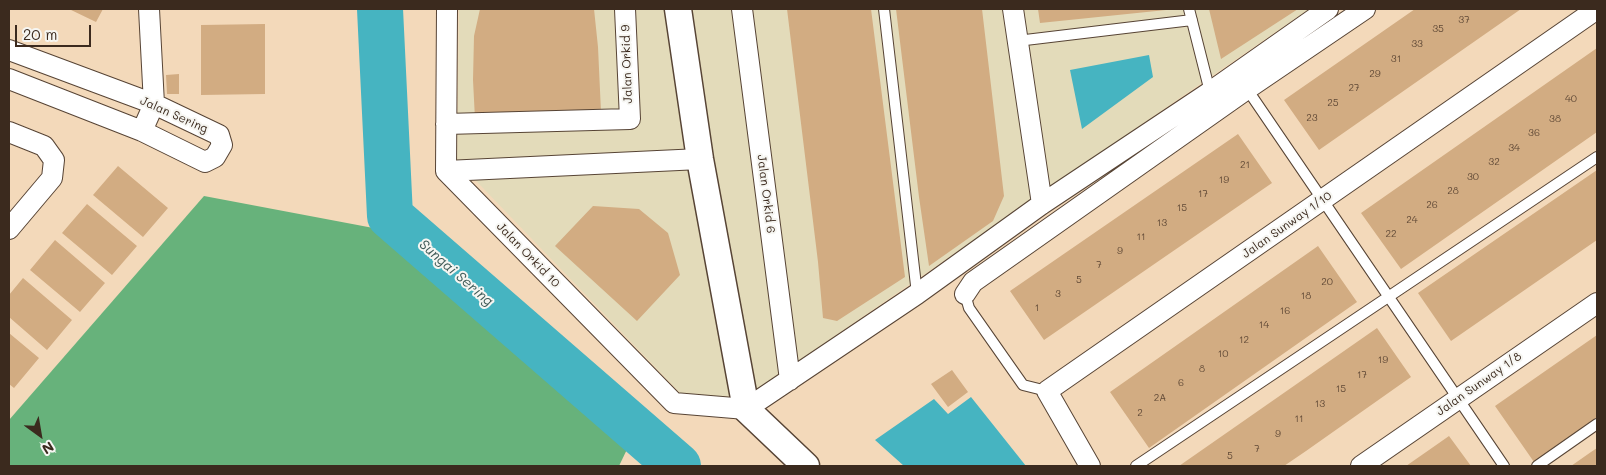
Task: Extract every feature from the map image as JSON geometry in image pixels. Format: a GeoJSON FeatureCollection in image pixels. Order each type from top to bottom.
{"type":"FeatureCollection","features":[{"type":"Feature","properties":{"kind":"street"},"geometry":{"type":"LineString","coordinates":[[142,131],[154,104],[149,9]]}},
{"type":"Feature","properties":{"kind":"street"},"geometry":{"type":"LineString","coordinates":[[447,9],[446,171],[700,159]]}},
{"type":"Feature","properties":{"kind":"street","name":"Jalan Orkid 9"},"geometry":{"type":"LineString","coordinates":[[446,124],[630,119],[625,9]]}},
{"type":"Feature","properties":{"kind":"street"},"geometry":{"type":"LineString","coordinates":[[678,9],[700,159],[746,408],[806,466]]}},
{"type":"Feature","properties":{"kind":"street","name":"Jalan Orkid 6"},"geometry":{"type":"LineString","coordinates":[[742,9],[790,380]]}},
{"type":"Feature","properties":{"kind":"street"},"geometry":{"type":"LineString","coordinates":[[1013,9],[1042,204]]}},
{"type":"Feature","properties":{"kind":"street"},"geometry":{"type":"LineString","coordinates":[[746,408],[917,294],[1042,204],[1210,92],[1328,9]]}},
{"type":"Feature","properties":{"kind":"street"},"geometry":{"type":"LineString","coordinates":[[964,294],[973,282],[1247,89],[1365,9]]}},
{"type":"Feature","properties":{"kind":"street","name":"Jalan Sunway 1/10"},"geometry":{"type":"LineString","coordinates":[[1047,391],[1597,9]]}},
{"type":"Feature","properties":{"kind":"street","name":"Jalan Sering"},"geometry":{"type":"LineString","coordinates":[[9,50],[154,104],[220,135],[222,145],[215,157],[205,162],[142,131],[9,79]]}},
{"type":"Feature","properties":{"kind":"street"},"geometry":{"type":"LineString","coordinates":[[9,132],[44,146],[54,160],[52,178],[9,229]]}},
{"type":"Feature","properties":{"kind":"street","name":"Jalan Orkid 10"},"geometry":{"type":"LineString","coordinates":[[446,171],[674,403],[746,408]]}},
{"type":"Feature","properties":{"kind":"street","name":"Jalan Sunway 1/8"},"geometry":{"type":"LineString","coordinates":[[1361,466],[1597,303]]}},
{"type":"Feature","properties":{"kind":"street"},"geometry":{"type":"LineString","coordinates":[[1047,391],[1090,466]]}},
{"type":"Feature","properties":{"kind":"lane"},"geometry":{"type":"LineString","coordinates":[[884,9],[917,294]]}},
{"type":"Feature","properties":{"kind":"lane"},"geometry":{"type":"LineString","coordinates":[[1190,9],[1210,92]]}},
{"type":"Feature","properties":{"kind":"lane"},"geometry":{"type":"LineString","coordinates":[[1017,41],[1192,20]]}},
{"type":"Feature","properties":{"kind":"lane"},"geometry":{"type":"LineString","coordinates":[[1247,89],[1504,466]]}},
{"type":"Feature","properties":{"kind":"lane"},"geometry":{"type":"LineString","coordinates":[[1136,466],[1597,157]]}},
{"type":"Feature","properties":{"kind":"lane"},"geometry":{"type":"LineString","coordinates":[[964,294],[969,308],[1023,385],[1047,391]]}},
{"type":"Feature","properties":{"kind":"lane"},"geometry":{"type":"LineString","coordinates":[[1537,466],[1597,424]]}},
{"type":"Feature","properties":{"kind":"shaded area"},"geometry":{"type":"Polygon","coordinates":[[[459,9],[1309,9],[758,389],[735,397],[681,394],[457,161],[459,9]]]}},
{"type":"Feature","properties":{"kind":"green space"},"geometry":{"type":"Polygon","coordinates":[[[204,196],[384,230],[631,441],[619,466],[9,466],[9,420],[204,196]]]}},
{"type":"Feature","properties":{"kind":"water"},"geometry":{"type":"Polygon","coordinates":[[[1149,55],[1153,77],[1082,129],[1070,70],[1149,55]]]}},
{"type":"Feature","properties":{"kind":"water"},"geometry":{"type":"Polygon","coordinates":[[[971,397],[1026,466],[904,466],[875,440],[934,399],[948,414],[971,397]]]}},
{"type":"Feature","properties":{"kind":"building"},"geometry":{"type":"Polygon","coordinates":[[[69,9],[103,9],[96,22],[69,9]]]}},
{"type":"Feature","properties":{"kind":"building"},"geometry":{"type":"Polygon","coordinates":[[[480,9],[594,9],[601,112],[475,119],[473,80],[474,36],[480,9]]]}},
{"type":"Feature","properties":{"kind":"building"},"geometry":{"type":"Polygon","coordinates":[[[787,9],[871,9],[905,277],[837,321],[823,318],[818,262],[787,9]]]}},
{"type":"Feature","properties":{"kind":"building"},"geometry":{"type":"Polygon","coordinates":[[[896,9],[982,9],[1004,196],[993,221],[929,266],[919,197],[896,9]]]}},
{"type":"Feature","properties":{"kind":"building"},"geometry":{"type":"Polygon","coordinates":[[[1038,9],[1166,9],[1166,10],[1040,23],[1038,9]]]}},
{"type":"Feature","properties":{"kind":"building"},"geometry":{"type":"Polygon","coordinates":[[[1209,9],[1298,9],[1221,59],[1209,9]]]}},
{"type":"Feature","properties":{"kind":"building"},"geometry":{"type":"Polygon","coordinates":[[[1415,9],[1521,9],[1319,150],[1284,100],[1415,9]]]}},
{"type":"Feature","properties":{"kind":"building"},"geometry":{"type":"Polygon","coordinates":[[[265,24],[265,94],[201,95],[201,25],[265,24]]]}},
{"type":"Feature","properties":{"kind":"building"},"geometry":{"type":"Polygon","coordinates":[[[1597,48],[1597,132],[1401,269],[1361,213],[1597,48]]]}},
{"type":"Feature","properties":{"kind":"building"},"geometry":{"type":"Polygon","coordinates":[[[179,74],[179,94],[167,94],[166,75],[179,74]]]}},
{"type":"Feature","properties":{"kind":"building"},"geometry":{"type":"Polygon","coordinates":[[[1238,134],[1272,183],[1044,340],[1010,291],[1238,134]]]}},
{"type":"Feature","properties":{"kind":"building"},"geometry":{"type":"Polygon","coordinates":[[[118,166],[168,208],[143,237],[93,195],[118,166]]]}},
{"type":"Feature","properties":{"kind":"building"},"geometry":{"type":"Polygon","coordinates":[[[1597,170],[1597,240],[1451,341],[1418,293],[1597,170]]]}},
{"type":"Feature","properties":{"kind":"building"},"geometry":{"type":"Polygon","coordinates":[[[87,204],[137,246],[112,275],[62,233],[87,204]]]}},
{"type":"Feature","properties":{"kind":"building"},"geometry":{"type":"Polygon","coordinates":[[[593,206],[639,209],[668,233],[680,275],[637,321],[555,246],[593,206]]]}},
{"type":"Feature","properties":{"kind":"building"},"geometry":{"type":"Polygon","coordinates":[[[55,240],[105,283],[80,312],[30,270],[55,240]]]}},
{"type":"Feature","properties":{"kind":"building"},"geometry":{"type":"Polygon","coordinates":[[[1318,246],[1357,302],[1149,448],[1110,392],[1318,246]]]}},
{"type":"Feature","properties":{"kind":"building"},"geometry":{"type":"Polygon","coordinates":[[[23,278],[72,320],[47,350],[9,317],[9,295],[23,278]]]}},
{"type":"Feature","properties":{"kind":"building"},"geometry":{"type":"Polygon","coordinates":[[[1377,328],[1411,377],[1306,451],[1284,466],[1179,466],[1377,328]]]}},
{"type":"Feature","properties":{"kind":"building"},"geometry":{"type":"Polygon","coordinates":[[[9,333],[39,358],[14,388],[9,384],[9,333]]]}},
{"type":"Feature","properties":{"kind":"building"},"geometry":{"type":"Polygon","coordinates":[[[1597,335],[1597,417],[1534,462],[1495,406],[1597,335]]]}},
{"type":"Feature","properties":{"kind":"building"},"geometry":{"type":"Polygon","coordinates":[[[952,370],[968,392],[948,407],[931,384],[952,370]]]}},
{"type":"Feature","properties":{"kind":"building"},"geometry":{"type":"Polygon","coordinates":[[[1449,436],[1471,466],[1406,466],[1429,450],[1449,436]]]}},
{"type":"Feature","properties":{"kind":"building"},"geometry":{"type":"Polygon","coordinates":[[[1597,448],[1597,466],[1571,466],[1591,452],[1597,448]]]}},
{"type":"Feature","properties":{"kind":"waterway","name":"Sungai Sering"},"geometry":{"type":"LineString","coordinates":[[380,9],[390,216],[678,466]]}}]}
